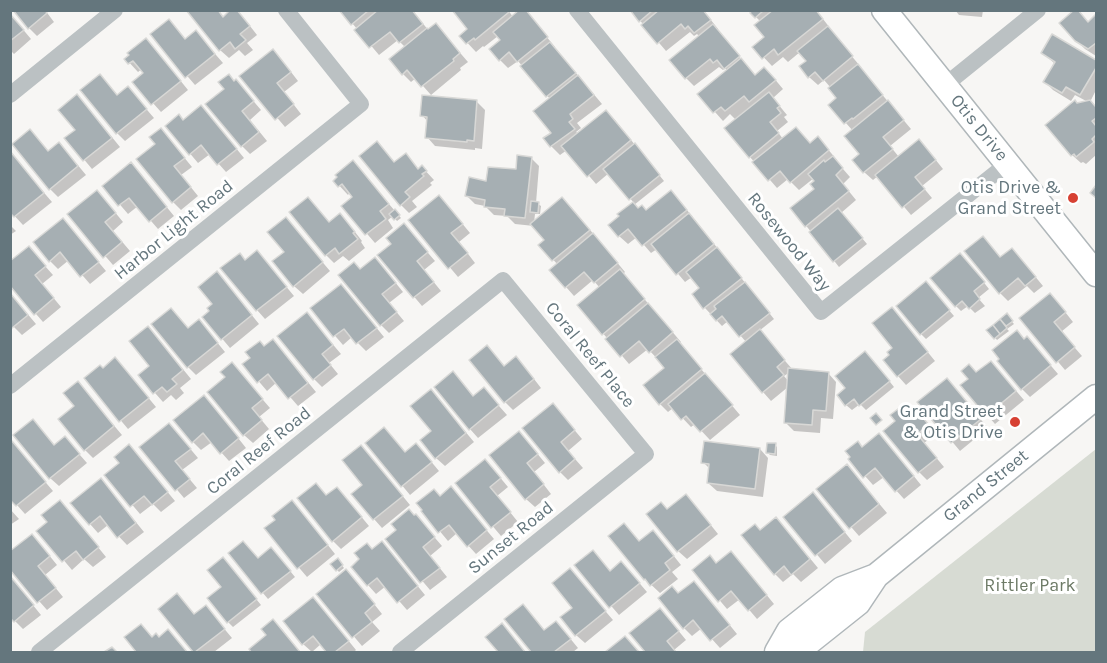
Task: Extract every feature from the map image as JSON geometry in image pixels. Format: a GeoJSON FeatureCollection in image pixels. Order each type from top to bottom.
{"type":"FeatureCollection","features":[{"type":"Feature","properties":{"kind":"street"},"geometry":{"type":"LineString","coordinates":[[10,95],[115,10]]}},
{"type":"Feature","properties":{"kind":"street","name":"Harbor Light Road"},"geometry":{"type":"LineString","coordinates":[[10,386],[361,104],[286,10]]}},
{"type":"Feature","properties":{"kind":"street","name":"Rosewood Way"},"geometry":{"type":"LineString","coordinates":[[577,10],[821,312],[1007,164]]}},
{"type":"Feature","properties":{"kind":"street","name":"Otis Drive"},"geometry":{"type":"LineString","coordinates":[[884,10],[1096,274]]}},
{"type":"Feature","properties":{"kind":"street"},"geometry":{"type":"LineString","coordinates":[[944,86],[1038,10]]}},
{"type":"Feature","properties":{"kind":"street","name":"Coral Reef Place"},"geometry":{"type":"LineString","coordinates":[[503,280],[646,454]]}},
{"type":"Feature","properties":{"kind":"street","name":"Coral Reef Road"},"geometry":{"type":"LineString","coordinates":[[39,652],[503,280]]}},
{"type":"Feature","properties":{"kind":"street","name":"Grand Street"},"geometry":{"type":"LineString","coordinates":[[788,652],[804,646],[858,603],[876,576],[1096,397]]}},
{"type":"Feature","properties":{"kind":"street","name":"Sunset Road"},"geometry":{"type":"LineString","coordinates":[[400,652],[646,454]]}},
{"type":"Feature","properties":{"kind":"street","name":"Grand Street"},"geometry":{"type":"LineString","coordinates":[[777,652],[789,631],[842,589],[876,576]]}},
{"type":"Feature","properties":{"kind":"green space","name":"Rittler Park"},"geometry":{"type":"Polygon","coordinates":[[[1096,449],[1096,652],[863,652],[865,632],[1096,449]]]}},
{"type":"Feature","properties":{"kind":"building"},"geometry":{"type":"Polygon","coordinates":[[[13,10],[45,10],[47,13],[28,29],[13,10]]]}},
{"type":"Feature","properties":{"kind":"building"},"geometry":{"type":"Polygon","coordinates":[[[186,10],[218,10],[223,17],[230,10],[237,10],[250,26],[240,34],[246,40],[235,49],[230,42],[219,51],[186,10]]]}},
{"type":"Feature","properties":{"kind":"building"},"geometry":{"type":"Polygon","coordinates":[[[339,10],[369,10],[351,25],[339,10]]]}},
{"type":"Feature","properties":{"kind":"building"},"geometry":{"type":"Polygon","coordinates":[[[378,10],[412,10],[423,24],[399,43],[390,32],[369,48],[354,30],[378,10]]]}},
{"type":"Feature","properties":{"kind":"building"},"geometry":{"type":"Polygon","coordinates":[[[452,10],[508,10],[509,12],[475,40],[474,38],[466,44],[459,36],[467,29],[452,10]]]}},
{"type":"Feature","properties":{"kind":"building"},"geometry":{"type":"Polygon","coordinates":[[[519,10],[526,10],[548,37],[517,62],[509,52],[499,61],[489,49],[500,40],[493,32],[519,10]]]}},
{"type":"Feature","properties":{"kind":"building"},"geometry":{"type":"Polygon","coordinates":[[[630,10],[653,10],[639,22],[630,10]]]}},
{"type":"Feature","properties":{"kind":"building"},"geometry":{"type":"Polygon","coordinates":[[[659,10],[703,10],[711,20],[694,33],[688,26],[685,29],[681,24],[657,44],[641,25],[659,10]]]}},
{"type":"Feature","properties":{"kind":"building"},"geometry":{"type":"Polygon","coordinates":[[[752,10],[764,10],[755,18],[750,13],[752,10]]]}},
{"type":"Feature","properties":{"kind":"building"},"geometry":{"type":"Polygon","coordinates":[[[773,10],[816,10],[823,19],[778,55],[774,49],[762,59],[752,47],[764,37],[754,25],[773,10]]]}},
{"type":"Feature","properties":{"kind":"building"},"geometry":{"type":"Polygon","coordinates":[[[1074,10],[1078,10],[1088,22],[1096,14],[1096,43],[1088,49],[1075,41],[1059,23],[1074,10]]]}},
{"type":"Feature","properties":{"kind":"building"},"geometry":{"type":"Polygon","coordinates":[[[10,14],[24,30],[10,41],[10,14]]]}},
{"type":"Feature","properties":{"kind":"building"},"geometry":{"type":"Polygon","coordinates":[[[169,19],[185,39],[196,30],[215,54],[185,78],[150,34],[169,19]]]}},
{"type":"Feature","properties":{"kind":"building"},"geometry":{"type":"Polygon","coordinates":[[[436,23],[460,53],[453,59],[454,61],[421,87],[407,70],[402,75],[389,59],[436,23]]]}},
{"type":"Feature","properties":{"kind":"building"},"geometry":{"type":"Polygon","coordinates":[[[713,24],[740,56],[724,69],[717,60],[713,63],[710,59],[685,79],[669,60],[713,24]]]}},
{"type":"Feature","properties":{"kind":"building"},"geometry":{"type":"Polygon","coordinates":[[[828,26],[853,56],[823,81],[815,72],[808,78],[799,66],[806,61],[797,51],[828,26]]]}},
{"type":"Feature","properties":{"kind":"building"},"geometry":{"type":"Polygon","coordinates":[[[1052,34],[1096,60],[1096,68],[1080,95],[1066,87],[1062,93],[1043,82],[1055,62],[1041,53],[1052,34]]]}},
{"type":"Feature","properties":{"kind":"building"},"geometry":{"type":"Polygon","coordinates":[[[146,38],[181,81],[151,105],[132,82],[143,73],[133,61],[128,64],[124,59],[129,55],[127,53],[146,38]]]}},
{"type":"Feature","properties":{"kind":"building"},"geometry":{"type":"Polygon","coordinates":[[[550,42],[576,73],[546,97],[520,66],[550,42]]]}},
{"type":"Feature","properties":{"kind":"building"},"geometry":{"type":"Polygon","coordinates":[[[273,49],[291,72],[277,83],[294,104],[275,120],[239,76],[273,49]]]}},
{"type":"Feature","properties":{"kind":"building"},"geometry":{"type":"Polygon","coordinates":[[[741,58],[755,75],[764,67],[776,80],[749,102],[744,96],[725,111],[721,107],[713,113],[697,94],[741,58]]]}},
{"type":"Feature","properties":{"kind":"building"},"geometry":{"type":"Polygon","coordinates":[[[858,64],[883,95],[844,124],[828,105],[836,98],[828,88],[858,64]]]}},
{"type":"Feature","properties":{"kind":"building"},"geometry":{"type":"Polygon","coordinates":[[[100,74],[117,95],[128,86],[147,109],[116,134],[80,90],[100,74]]]}},
{"type":"Feature","properties":{"kind":"building"},"geometry":{"type":"Polygon","coordinates":[[[229,74],[254,101],[242,111],[259,132],[241,147],[205,104],[224,89],[218,82],[229,74]]]}},
{"type":"Feature","properties":{"kind":"building"},"geometry":{"type":"Polygon","coordinates":[[[578,75],[594,95],[570,114],[573,119],[569,122],[575,129],[550,147],[543,138],[551,133],[533,111],[578,75]]]}},
{"type":"Feature","properties":{"kind":"building"},"geometry":{"type":"Polygon","coordinates":[[[769,92],[780,106],[777,108],[781,113],[770,122],[779,133],[749,158],[724,128],[769,92]]]}},
{"type":"Feature","properties":{"kind":"building"},"geometry":{"type":"Polygon","coordinates":[[[77,94],[112,138],[83,161],[64,138],[75,130],[58,110],[77,94]]]}},
{"type":"Feature","properties":{"kind":"building"},"geometry":{"type":"Polygon","coordinates":[[[422,95],[477,100],[474,141],[425,138],[427,117],[420,116],[422,95]]]}},
{"type":"Feature","properties":{"kind":"building"},"geometry":{"type":"Polygon","coordinates":[[[888,100],[904,120],[883,137],[893,149],[863,173],[852,160],[859,154],[844,136],[888,100]]]}},
{"type":"Feature","properties":{"kind":"building"},"geometry":{"type":"Polygon","coordinates":[[[1075,100],[1077,103],[1090,100],[1096,105],[1096,118],[1092,121],[1096,126],[1096,135],[1092,139],[1094,142],[1076,157],[1074,154],[1071,156],[1045,125],[1075,100]]]}},
{"type":"Feature","properties":{"kind":"building"},"geometry":{"type":"Polygon","coordinates":[[[201,105],[237,149],[217,165],[201,145],[189,155],[165,126],[179,114],[183,120],[201,105]]]}},
{"type":"Feature","properties":{"kind":"building"},"geometry":{"type":"Polygon","coordinates":[[[606,110],[631,140],[587,177],[561,146],[606,110]]]}},
{"type":"Feature","properties":{"kind":"building"},"geometry":{"type":"Polygon","coordinates":[[[796,127],[810,143],[818,136],[829,150],[790,183],[780,171],[768,181],[752,162],[796,127]]]}},
{"type":"Feature","properties":{"kind":"building"},"geometry":{"type":"Polygon","coordinates":[[[161,128],[185,158],[174,166],[191,187],[172,203],[136,159],[155,144],[149,137],[161,128]]]}},
{"type":"Feature","properties":{"kind":"building"},"geometry":{"type":"Polygon","coordinates":[[[30,129],[48,151],[59,142],[78,166],[49,190],[12,144],[30,129]]]}},
{"type":"Feature","properties":{"kind":"building"},"geometry":{"type":"Polygon","coordinates":[[[919,139],[936,160],[915,177],[925,189],[902,208],[875,175],[919,139]]]}},
{"type":"Feature","properties":{"kind":"building"},"geometry":{"type":"Polygon","coordinates":[[[377,141],[394,162],[406,153],[418,169],[422,165],[427,171],[405,192],[410,197],[400,206],[359,156],[377,141]]]}},
{"type":"Feature","properties":{"kind":"building"},"geometry":{"type":"Polygon","coordinates":[[[635,143],[660,175],[629,200],[603,169],[635,143]]]}},
{"type":"Feature","properties":{"kind":"building"},"geometry":{"type":"Polygon","coordinates":[[[10,151],[44,193],[14,217],[10,213],[10,151]]]}},
{"type":"Feature","properties":{"kind":"building"},"geometry":{"type":"Polygon","coordinates":[[[517,155],[532,157],[525,218],[504,216],[505,209],[484,207],[485,200],[465,196],[469,177],[486,181],[488,167],[516,169],[517,155]]]}},
{"type":"Feature","properties":{"kind":"building"},"geometry":{"type":"Polygon","coordinates":[[[833,156],[843,168],[836,175],[849,191],[805,227],[790,208],[814,189],[810,184],[814,181],[808,174],[824,160],[825,162],[833,156]]]}},
{"type":"Feature","properties":{"kind":"building"},"geometry":{"type":"Polygon","coordinates":[[[353,160],[389,204],[380,211],[386,219],[365,235],[341,206],[352,197],[342,184],[338,187],[333,181],[337,177],[335,175],[353,160]]]}},
{"type":"Feature","properties":{"kind":"building"},"geometry":{"type":"Polygon","coordinates":[[[131,162],[167,207],[149,222],[129,198],[118,206],[102,186],[131,162]]]}},
{"type":"Feature","properties":{"kind":"building"},"geometry":{"type":"Polygon","coordinates":[[[1096,185],[1096,198],[1090,193],[1096,185]]]}},
{"type":"Feature","properties":{"kind":"building"},"geometry":{"type":"Polygon","coordinates":[[[97,190],[116,213],[105,222],[122,242],[103,258],[67,214],[97,190]]]}},
{"type":"Feature","properties":{"kind":"building"},"geometry":{"type":"Polygon","coordinates":[[[671,190],[687,210],[642,246],[628,229],[618,237],[608,225],[619,216],[617,214],[633,202],[638,208],[642,205],[646,210],[671,190]]]}},
{"type":"Feature","properties":{"kind":"building"},"geometry":{"type":"Polygon","coordinates":[[[439,195],[463,224],[451,233],[468,253],[448,269],[408,220],[439,195]]]}},
{"type":"Feature","properties":{"kind":"building"},"geometry":{"type":"Polygon","coordinates":[[[308,197],[329,222],[340,213],[358,239],[339,254],[335,248],[325,256],[289,212],[308,197]]]}},
{"type":"Feature","properties":{"kind":"building"},"geometry":{"type":"Polygon","coordinates":[[[562,197],[590,230],[552,261],[538,245],[544,240],[530,224],[562,197]]]}},
{"type":"Feature","properties":{"kind":"building"},"geometry":{"type":"Polygon","coordinates":[[[531,201],[539,202],[538,213],[530,212],[531,201]]]}},
{"type":"Feature","properties":{"kind":"building"},"geometry":{"type":"Polygon","coordinates":[[[838,208],[863,238],[833,262],[809,232],[838,208]]]}},
{"type":"Feature","properties":{"kind":"building"},"geometry":{"type":"Polygon","coordinates":[[[395,209],[400,215],[394,220],[389,214],[395,209]]]}},
{"type":"Feature","properties":{"kind":"building"},"geometry":{"type":"Polygon","coordinates":[[[689,213],[714,244],[676,275],[651,244],[689,213]]]}},
{"type":"Feature","properties":{"kind":"building"},"geometry":{"type":"Polygon","coordinates":[[[286,217],[323,262],[293,287],[272,261],[284,252],[267,232],[286,217]]]}},
{"type":"Feature","properties":{"kind":"building"},"geometry":{"type":"Polygon","coordinates":[[[63,218],[99,262],[80,277],[60,252],[49,262],[33,242],[63,218]]]}},
{"type":"Feature","properties":{"kind":"building"},"geometry":{"type":"Polygon","coordinates":[[[404,223],[428,252],[417,261],[434,282],[413,298],[377,255],[391,244],[386,238],[404,223]]]}},
{"type":"Feature","properties":{"kind":"building"},"geometry":{"type":"Polygon","coordinates":[[[593,233],[618,263],[594,283],[584,272],[565,288],[549,270],[593,233]]]}},
{"type":"Feature","properties":{"kind":"building"},"geometry":{"type":"Polygon","coordinates":[[[983,236],[1000,257],[1012,248],[1036,277],[1025,286],[1018,278],[999,294],[964,251],[983,236]]]}},
{"type":"Feature","properties":{"kind":"building"},"geometry":{"type":"Polygon","coordinates":[[[29,246],[46,266],[35,275],[54,298],[34,315],[10,286],[10,261],[29,246]]]}},
{"type":"Feature","properties":{"kind":"building"},"geometry":{"type":"Polygon","coordinates":[[[717,247],[742,278],[703,309],[692,294],[699,288],[686,272],[717,247]]]}},
{"type":"Feature","properties":{"kind":"building"},"geometry":{"type":"Polygon","coordinates":[[[257,250],[287,287],[256,311],[220,268],[240,253],[245,260],[257,250]]]}},
{"type":"Feature","properties":{"kind":"building"},"geometry":{"type":"Polygon","coordinates":[[[960,253],[985,282],[974,291],[980,299],[969,309],[962,301],[955,307],[930,278],[960,253]]]}},
{"type":"Feature","properties":{"kind":"building"},"geometry":{"type":"Polygon","coordinates":[[[375,257],[396,283],[382,294],[397,312],[380,326],[338,275],[354,262],[360,269],[375,257]]]}},
{"type":"Feature","properties":{"kind":"building"},"geometry":{"type":"Polygon","coordinates":[[[620,269],[645,299],[602,335],[577,305],[620,269]]]}},
{"type":"Feature","properties":{"kind":"building"},"geometry":{"type":"Polygon","coordinates":[[[217,271],[252,315],[221,340],[202,317],[209,311],[207,308],[212,304],[198,287],[217,271]]]}},
{"type":"Feature","properties":{"kind":"building"},"geometry":{"type":"Polygon","coordinates":[[[926,281],[950,310],[920,335],[896,306],[926,281]]]}},
{"type":"Feature","properties":{"kind":"building"},"geometry":{"type":"Polygon","coordinates":[[[745,282],[770,313],[739,337],[722,316],[716,321],[710,314],[716,309],[714,306],[745,282]]]}},
{"type":"Feature","properties":{"kind":"building"},"geometry":{"type":"Polygon","coordinates":[[[341,284],[377,328],[356,344],[344,329],[333,337],[310,308],[341,284]]]}},
{"type":"Feature","properties":{"kind":"building"},"geometry":{"type":"Polygon","coordinates":[[[10,293],[28,315],[12,328],[10,326],[10,293]]]}},
{"type":"Feature","properties":{"kind":"building"},"geometry":{"type":"Polygon","coordinates":[[[1050,293],[1066,312],[1054,322],[1075,347],[1056,363],[1019,318],[1050,293]]]}},
{"type":"Feature","properties":{"kind":"building"},"geometry":{"type":"Polygon","coordinates":[[[648,303],[673,332],[649,353],[639,341],[620,357],[605,339],[648,303]]]}},
{"type":"Feature","properties":{"kind":"building"},"geometry":{"type":"Polygon","coordinates":[[[892,307],[928,352],[897,377],[883,360],[892,348],[872,323],[892,307]]]}},
{"type":"Feature","properties":{"kind":"building"},"geometry":{"type":"Polygon","coordinates":[[[171,308],[188,328],[199,319],[218,343],[187,368],[151,324],[171,308]]]}},
{"type":"Feature","properties":{"kind":"building"},"geometry":{"type":"Polygon","coordinates":[[[307,312],[333,345],[322,354],[331,365],[313,380],[277,336],[307,312]]]}},
{"type":"Feature","properties":{"kind":"building"},"geometry":{"type":"Polygon","coordinates":[[[1007,313],[1013,321],[1006,326],[1000,319],[1007,313]]]}},
{"type":"Feature","properties":{"kind":"building"},"geometry":{"type":"Polygon","coordinates":[[[1000,319],[1007,328],[1000,334],[993,325],[1000,319]]]}},
{"type":"Feature","properties":{"kind":"building"},"geometry":{"type":"Polygon","coordinates":[[[993,325],[1000,334],[994,339],[986,330],[993,325]]]}},
{"type":"Feature","properties":{"kind":"building"},"geometry":{"type":"Polygon","coordinates":[[[148,326],[183,370],[172,379],[177,384],[167,392],[162,387],[153,394],[138,375],[149,366],[129,341],[148,326]]]}},
{"type":"Feature","properties":{"kind":"building"},"geometry":{"type":"Polygon","coordinates":[[[760,329],[785,360],[777,367],[784,375],[762,393],[730,354],[760,329]]]}},
{"type":"Feature","properties":{"kind":"building"},"geometry":{"type":"Polygon","coordinates":[[[1017,330],[1024,339],[1027,336],[1051,365],[1021,390],[997,361],[999,359],[992,350],[1017,330]]]}},
{"type":"Feature","properties":{"kind":"building"},"geometry":{"type":"Polygon","coordinates":[[[273,339],[308,383],[288,399],[268,374],[257,383],[242,364],[250,358],[245,352],[260,341],[264,346],[273,339]]]}},
{"type":"Feature","properties":{"kind":"building"},"geometry":{"type":"Polygon","coordinates":[[[677,339],[702,369],[659,405],[643,385],[664,368],[655,357],[677,339]]]}},
{"type":"Feature","properties":{"kind":"building"},"geometry":{"type":"Polygon","coordinates":[[[487,345],[504,366],[516,356],[534,379],[504,403],[469,360],[487,345]]]}},
{"type":"Feature","properties":{"kind":"building"},"geometry":{"type":"Polygon","coordinates":[[[865,351],[890,381],[859,406],[854,399],[845,406],[837,395],[845,388],[835,376],[865,351]]]}},
{"type":"Feature","properties":{"kind":"building"},"geometry":{"type":"Polygon","coordinates":[[[115,357],[149,398],[119,422],[84,378],[100,365],[103,368],[115,357]]]}},
{"type":"Feature","properties":{"kind":"building"},"geometry":{"type":"Polygon","coordinates":[[[991,361],[1016,391],[986,416],[960,385],[968,379],[961,371],[969,364],[976,372],[991,361]]]}},
{"type":"Feature","properties":{"kind":"building"},"geometry":{"type":"Polygon","coordinates":[[[232,362],[263,399],[252,408],[262,420],[243,436],[207,392],[225,377],[220,372],[232,362]]]}},
{"type":"Feature","properties":{"kind":"building"},"geometry":{"type":"Polygon","coordinates":[[[788,368],[829,372],[826,411],[813,410],[812,425],[784,423],[788,368]]]}},
{"type":"Feature","properties":{"kind":"building"},"geometry":{"type":"Polygon","coordinates":[[[453,371],[473,396],[484,387],[499,405],[469,430],[434,387],[453,371]]]}},
{"type":"Feature","properties":{"kind":"building"},"geometry":{"type":"Polygon","coordinates":[[[705,373],[733,405],[700,432],[686,416],[681,420],[668,404],[705,373]]]}},
{"type":"Feature","properties":{"kind":"building"},"geometry":{"type":"Polygon","coordinates":[[[947,378],[981,419],[951,443],[917,402],[947,378]]]}},
{"type":"Feature","properties":{"kind":"building"},"geometry":{"type":"Polygon","coordinates":[[[78,381],[114,426],[84,451],[58,419],[74,406],[63,393],[78,381]]]}},
{"type":"Feature","properties":{"kind":"building"},"geometry":{"type":"Polygon","coordinates":[[[431,389],[466,433],[435,459],[420,440],[431,431],[410,406],[431,389]]]}},
{"type":"Feature","properties":{"kind":"building"},"geometry":{"type":"Polygon","coordinates":[[[204,395],[239,438],[220,454],[203,433],[192,443],[173,420],[204,395]]]}},
{"type":"Feature","properties":{"kind":"building"},"geometry":{"type":"Polygon","coordinates":[[[553,403],[575,430],[561,442],[575,459],[559,473],[522,428],[553,403]]]}},
{"type":"Feature","properties":{"kind":"building"},"geometry":{"type":"Polygon","coordinates":[[[913,406],[929,425],[917,434],[937,458],[918,473],[883,431],[895,421],[890,415],[898,409],[903,415],[913,406]]]}},
{"type":"Feature","properties":{"kind":"building"},"geometry":{"type":"Polygon","coordinates":[[[876,413],[882,420],[876,425],[870,418],[876,413]]]}},
{"type":"Feature","properties":{"kind":"building"},"geometry":{"type":"Polygon","coordinates":[[[33,419],[54,445],[65,436],[80,454],[49,479],[13,435],[33,419]]]}},
{"type":"Feature","properties":{"kind":"building"},"geometry":{"type":"Polygon","coordinates":[[[169,423],[191,449],[175,461],[190,479],[175,491],[139,447],[169,423]]]}},
{"type":"Feature","properties":{"kind":"building"},"geometry":{"type":"Polygon","coordinates":[[[384,427],[405,452],[416,443],[432,462],[401,487],[365,443],[384,427]]]}},
{"type":"Feature","properties":{"kind":"building"},"geometry":{"type":"Polygon","coordinates":[[[519,431],[538,454],[527,463],[544,484],[525,500],[489,455],[519,431]]]}},
{"type":"Feature","properties":{"kind":"building"},"geometry":{"type":"Polygon","coordinates":[[[879,433],[914,476],[895,492],[875,468],[863,478],[848,459],[850,457],[845,451],[858,441],[862,447],[879,433]]]}},
{"type":"Feature","properties":{"kind":"building"},"geometry":{"type":"Polygon","coordinates":[[[12,441],[46,482],[16,506],[10,500],[10,442],[12,441]]]}},
{"type":"Feature","properties":{"kind":"building"},"geometry":{"type":"Polygon","coordinates":[[[704,441],[760,448],[755,489],[707,483],[709,464],[701,463],[704,441]]]}},
{"type":"Feature","properties":{"kind":"building"},"geometry":{"type":"Polygon","coordinates":[[[767,443],[776,443],[775,454],[766,453],[767,443]]]}},
{"type":"Feature","properties":{"kind":"building"},"geometry":{"type":"Polygon","coordinates":[[[129,444],[168,492],[152,505],[144,496],[130,507],[104,475],[119,463],[114,457],[129,444]]]}},
{"type":"Feature","properties":{"kind":"building"},"geometry":{"type":"Polygon","coordinates":[[[361,445],[403,496],[373,520],[351,494],[362,485],[342,460],[361,445]]]}},
{"type":"Feature","properties":{"kind":"building"},"geometry":{"type":"Polygon","coordinates":[[[485,459],[501,478],[490,487],[511,512],[491,528],[455,483],[485,459]]]}},
{"type":"Feature","properties":{"kind":"building"},"geometry":{"type":"Polygon","coordinates":[[[847,464],[879,504],[849,529],[816,489],[847,464]]]}},
{"type":"Feature","properties":{"kind":"building"},"geometry":{"type":"Polygon","coordinates":[[[101,478],[136,523],[117,538],[100,516],[89,525],[70,503],[101,478]]]}},
{"type":"Feature","properties":{"kind":"building"},"geometry":{"type":"Polygon","coordinates":[[[316,483],[326,495],[337,487],[362,517],[332,542],[297,498],[316,483]]]}},
{"type":"Feature","properties":{"kind":"building"},"geometry":{"type":"Polygon","coordinates":[[[451,486],[487,530],[467,547],[449,525],[438,533],[416,503],[434,489],[440,496],[451,486]]]}},
{"type":"Feature","properties":{"kind":"building"},"geometry":{"type":"Polygon","coordinates":[[[813,492],[845,532],[815,556],[783,517],[813,492]]]}},
{"type":"Feature","properties":{"kind":"building"},"geometry":{"type":"Polygon","coordinates":[[[686,494],[711,525],[677,552],[646,514],[661,502],[667,509],[686,494]]]}},
{"type":"Feature","properties":{"kind":"building"},"geometry":{"type":"Polygon","coordinates":[[[60,500],[99,547],[83,560],[76,551],[62,562],[36,531],[47,522],[41,515],[60,500]]]}},
{"type":"Feature","properties":{"kind":"building"},"geometry":{"type":"Polygon","coordinates":[[[292,500],[328,545],[297,569],[264,528],[275,520],[272,516],[292,500]]]}},
{"type":"Feature","properties":{"kind":"building"},"geometry":{"type":"Polygon","coordinates":[[[409,509],[435,537],[423,547],[440,568],[420,583],[385,539],[396,530],[391,524],[409,509]]]}},
{"type":"Feature","properties":{"kind":"building"},"geometry":{"type":"Polygon","coordinates":[[[776,517],[810,559],[791,575],[784,566],[774,575],[741,535],[755,524],[760,530],[776,517]]]}},
{"type":"Feature","properties":{"kind":"building"},"geometry":{"type":"Polygon","coordinates":[[[624,523],[639,541],[653,530],[674,556],[665,563],[670,570],[650,586],[608,536],[624,523]]]}},
{"type":"Feature","properties":{"kind":"building"},"geometry":{"type":"Polygon","coordinates":[[[32,534],[50,556],[38,566],[56,588],[37,603],[10,570],[10,551],[32,534]]]}},
{"type":"Feature","properties":{"kind":"building"},"geometry":{"type":"Polygon","coordinates":[[[243,541],[258,558],[271,547],[291,571],[261,594],[228,553],[243,541]]]}},
{"type":"Feature","properties":{"kind":"building"},"geometry":{"type":"Polygon","coordinates":[[[382,541],[418,586],[397,603],[377,578],[367,586],[351,567],[359,559],[354,553],[367,543],[372,549],[382,541]]]}},
{"type":"Feature","properties":{"kind":"building"},"geometry":{"type":"Polygon","coordinates":[[[593,550],[610,571],[621,561],[640,583],[609,608],[574,565],[593,550]]]}},
{"type":"Feature","properties":{"kind":"building"},"geometry":{"type":"Polygon","coordinates":[[[731,551],[767,595],[748,611],[731,591],[718,602],[692,570],[710,555],[716,563],[731,551]]]}},
{"type":"Feature","properties":{"kind":"building"},"geometry":{"type":"Polygon","coordinates":[[[223,557],[257,599],[227,623],[207,598],[221,587],[207,570],[223,557]]]}},
{"type":"Feature","properties":{"kind":"building"},"geometry":{"type":"Polygon","coordinates":[[[338,558],[343,565],[336,571],[330,564],[338,558]]]}},
{"type":"Feature","properties":{"kind":"building"},"geometry":{"type":"Polygon","coordinates":[[[570,568],[606,611],[575,636],[560,617],[572,608],[552,583],[570,568]]]}},
{"type":"Feature","properties":{"kind":"building"},"geometry":{"type":"Polygon","coordinates":[[[346,569],[375,604],[365,613],[372,622],[352,638],[316,594],[346,569]]]}},
{"type":"Feature","properties":{"kind":"building"},"geometry":{"type":"Polygon","coordinates":[[[10,576],[34,605],[14,622],[10,618],[10,576]]]}},
{"type":"Feature","properties":{"kind":"building"},"geometry":{"type":"Polygon","coordinates":[[[694,581],[730,625],[710,641],[693,620],[683,629],[658,598],[672,586],[678,593],[694,581]]]}},
{"type":"Feature","properties":{"kind":"building"},"geometry":{"type":"Polygon","coordinates":[[[177,593],[194,614],[206,605],[225,629],[195,652],[158,609],[177,593]]]}},
{"type":"Feature","properties":{"kind":"building"},"geometry":{"type":"Polygon","coordinates":[[[313,597],[349,641],[335,652],[326,652],[313,636],[302,645],[283,621],[313,597]]]}},
{"type":"Feature","properties":{"kind":"building"},"geometry":{"type":"Polygon","coordinates":[[[523,604],[544,630],[556,621],[571,639],[554,652],[531,652],[504,619],[523,604]]]}},
{"type":"Feature","properties":{"kind":"building"},"geometry":{"type":"Polygon","coordinates":[[[660,608],[679,631],[667,641],[676,652],[645,652],[629,633],[660,608]]]}},
{"type":"Feature","properties":{"kind":"building"},"geometry":{"type":"Polygon","coordinates":[[[273,619],[300,652],[251,652],[249,649],[266,635],[261,629],[273,619]]]}},
{"type":"Feature","properties":{"kind":"building"},"geometry":{"type":"Polygon","coordinates":[[[502,623],[525,652],[498,652],[485,637],[502,623]]]}},
{"type":"Feature","properties":{"kind":"building"},"geometry":{"type":"Polygon","coordinates":[[[141,624],[152,637],[156,633],[159,637],[168,629],[187,652],[136,652],[124,637],[141,624]]]}},
{"type":"Feature","properties":{"kind":"building"},"geometry":{"type":"Polygon","coordinates":[[[625,636],[639,652],[605,652],[625,636]]]}},
{"type":"Feature","properties":{"kind":"building"},"geometry":{"type":"Polygon","coordinates":[[[112,647],[117,652],[104,652],[112,647]]]}},
{"type":"Feature","properties":{"kind":"place","name":"Otis Drive & Grand Street"},"geometry":{"type":"Point","coordinates":[1073,198]}},
{"type":"Feature","properties":{"kind":"place","name":"Grand Street & Otis Drive"},"geometry":{"type":"Point","coordinates":[1015,422]}}]}
